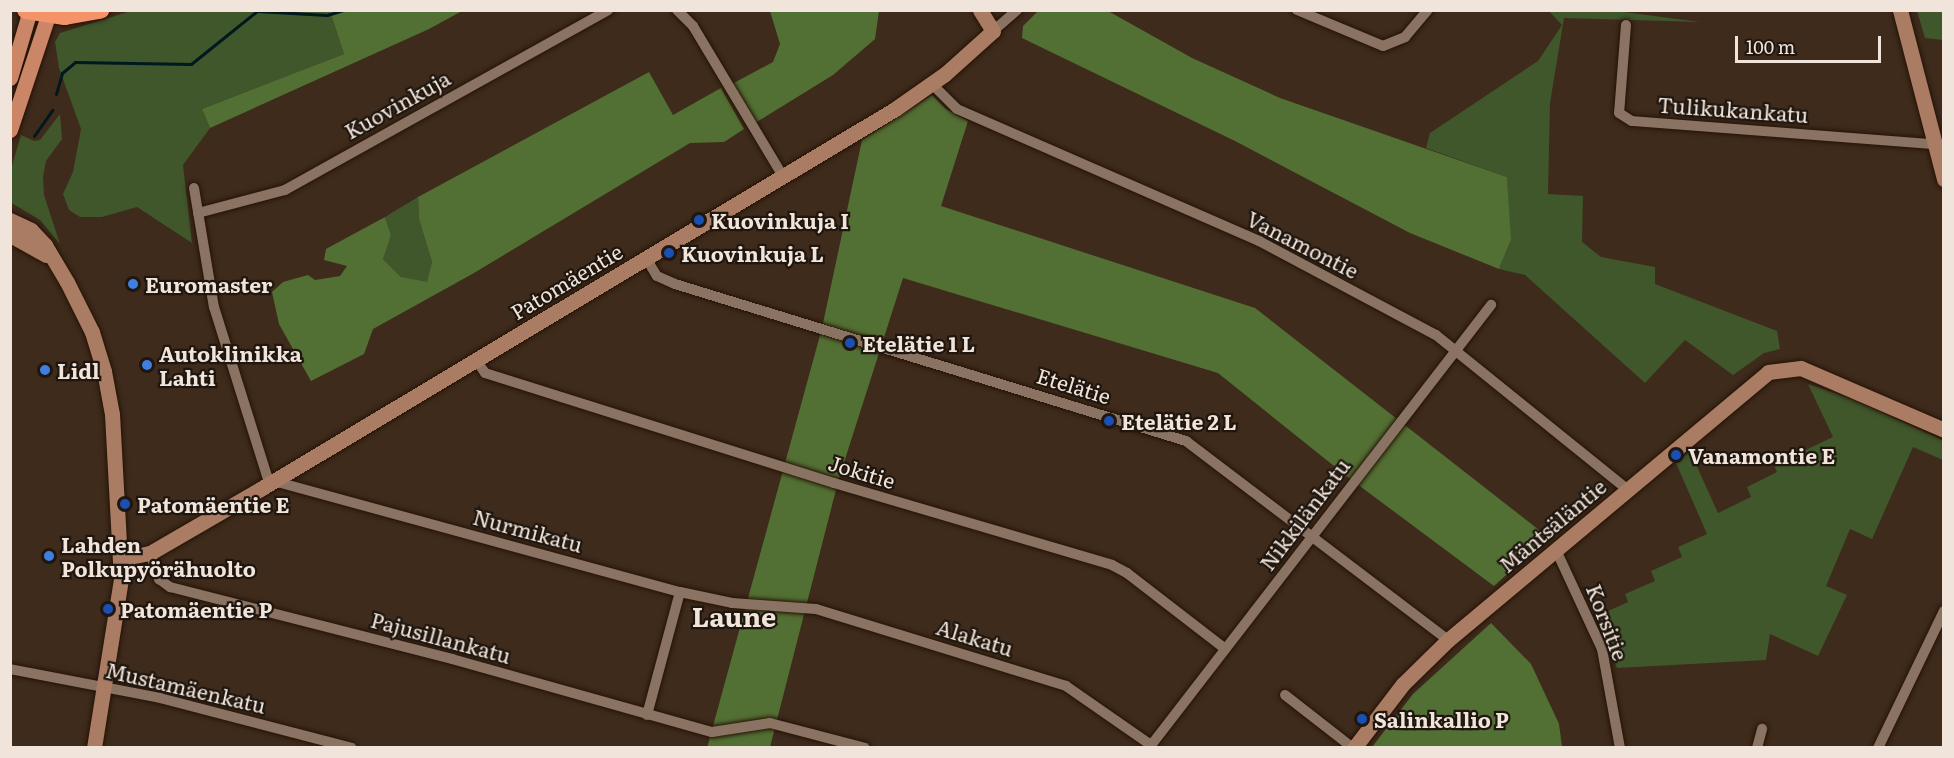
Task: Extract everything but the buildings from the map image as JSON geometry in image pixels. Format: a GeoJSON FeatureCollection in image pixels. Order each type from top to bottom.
{"type":"FeatureCollection","features":[{"type":"Feature","properties":{"kind":"highway"},"geometry":{"type":"LineString","coordinates":[[37,12],[100,10]]}},
{"type":"Feature","properties":{"kind":"main road"},"geometry":{"type":"LineString","coordinates":[[10,78],[37,12]]}},
{"type":"Feature","properties":{"kind":"main road"},"geometry":{"type":"LineString","coordinates":[[10,130],[37,12]]}},
{"type":"Feature","properties":{"kind":"street","name":"Kuovinkuja"},"geometry":{"type":"LineString","coordinates":[[198,213],[285,190],[608,10]]}},
{"type":"Feature","properties":{"kind":"street"},"geometry":{"type":"LineString","coordinates":[[677,10],[693,26],[782,175]]}},
{"type":"Feature","properties":{"kind":"street"},"geometry":{"type":"LineString","coordinates":[[980,10],[993,31]]}},
{"type":"Feature","properties":{"kind":"street","name":"Patomäentie"},"geometry":{"type":"LineString","coordinates":[[121,559],[150,553],[476,360],[932,84],[1017,10]]}},
{"type":"Feature","properties":{"kind":"street"},"geometry":{"type":"LineString","coordinates":[[1297,10],[1383,46],[1405,37],[1428,10]]}},
{"type":"Feature","properties":{"kind":"street"},"geometry":{"type":"LineString","coordinates":[[1900,10],[1944,179]]}},
{"type":"Feature","properties":{"kind":"street","name":"Tulikukankatu"},"geometry":{"type":"LineString","coordinates":[[1626,25],[1620,112],[1632,121],[1934,144]]}},
{"type":"Feature","properties":{"kind":"street","name":"Vanamontie"},"geometry":{"type":"LineString","coordinates":[[932,84],[957,110],[1259,241],[1458,349],[1627,489]]}},
{"type":"Feature","properties":{"kind":"street"},"geometry":{"type":"LineString","coordinates":[[194,188],[214,307],[274,480]]}},
{"type":"Feature","properties":{"kind":"street"},"geometry":{"type":"LineString","coordinates":[[10,220],[31,230],[54,260],[92,332],[104,371],[112,414],[121,559],[119,603],[94,747]]}},
{"type":"Feature","properties":{"kind":"street"},"geometry":{"type":"LineString","coordinates":[[10,235],[54,260]]}},
{"type":"Feature","properties":{"kind":"street","name":"Etelätie"},"geometry":{"type":"LineString","coordinates":[[646,258],[657,276],[675,284],[1186,441],[1448,640]]}},
{"type":"Feature","properties":{"kind":"street","name":"Nikkilänkatu"},"geometry":{"type":"LineString","coordinates":[[1150,746],[1491,305]]}},
{"type":"Feature","properties":{"kind":"street","name":"Jokitie"},"geometry":{"type":"LineString","coordinates":[[476,360],[485,373],[834,483],[1112,566],[1127,573],[1224,648]]}},
{"type":"Feature","properties":{"kind":"street","name":"Mäntsäläntie"},"geometry":{"type":"LineString","coordinates":[[1354,747],[1403,684],[1448,640],[1756,380],[1775,369],[1801,368],[1944,430]]}},
{"type":"Feature","properties":{"kind":"street","name":"Nurmikatu"},"geometry":{"type":"LineString","coordinates":[[274,480],[680,592],[732,603],[773,606]]}},
{"type":"Feature","properties":{"kind":"street","name":"Korsitie"},"geometry":{"type":"LineString","coordinates":[[1556,550],[1602,649],[1620,747]]}},
{"type":"Feature","properties":{"kind":"street","name":"Pajusillankatu"},"geometry":{"type":"LineString","coordinates":[[150,553],[159,579],[170,587],[452,659],[712,732],[765,723],[787,725],[865,747]]}},
{"type":"Feature","properties":{"kind":"street"},"geometry":{"type":"LineString","coordinates":[[647,715],[680,592]]}},
{"type":"Feature","properties":{"kind":"street","name":"Alakatu"},"geometry":{"type":"LineString","coordinates":[[773,606],[816,609],[1066,686],[1150,746]]}},
{"type":"Feature","properties":{"kind":"street"},"geometry":{"type":"LineString","coordinates":[[1878,747],[1944,612]]}},
{"type":"Feature","properties":{"kind":"street","name":"Mustamäenkatu"},"geometry":{"type":"LineString","coordinates":[[10,669],[103,686],[351,747]]}},
{"type":"Feature","properties":{"kind":"street"},"geometry":{"type":"LineString","coordinates":[[1285,695],[1354,747]]}},
{"type":"Feature","properties":{"kind":"street"},"geometry":{"type":"LineString","coordinates":[[1757,747],[1762,729]]}},
{"type":"Feature","properties":{"kind":"green space"},"geometry":{"type":"Polygon","coordinates":[[[330,10],[344,54],[202,109],[210,128],[183,165],[192,243],[137,207],[102,217],[80,217],[69,210],[63,194],[73,172],[81,129],[59,68],[55,42],[60,33],[131,11],[330,10]]]}},
{"type":"Feature","properties":{"kind":"green space"},"geometry":{"type":"Polygon","coordinates":[[[330,11],[462,11],[429,29],[210,128],[202,109],[344,54],[330,11]]]}},
{"type":"Feature","properties":{"kind":"green space"},"geometry":{"type":"Polygon","coordinates":[[[770,11],[879,11],[875,39],[833,75],[755,123],[732,84],[773,62],[780,44],[770,11]]]}},
{"type":"Feature","properties":{"kind":"green space"},"geometry":{"type":"Polygon","coordinates":[[[1038,11],[1108,11],[1192,58],[1280,98],[1507,177],[1511,240],[1499,269],[1410,233],[1235,141],[1022,38],[1023,26],[1038,11]]]}},
{"type":"Feature","properties":{"kind":"green space"},"geometry":{"type":"Polygon","coordinates":[[[1549,11],[1624,12],[1700,22],[1564,18],[1550,103],[1548,194],[1583,196],[1582,242],[1601,257],[1655,267],[1655,284],[1777,331],[1780,349],[1764,353],[1733,375],[1685,340],[1645,383],[1525,275],[1499,269],[1510,243],[1507,177],[1426,148],[1430,133],[1538,61],[1562,25],[1549,11]]]}},
{"type":"Feature","properties":{"kind":"green space"},"geometry":{"type":"Polygon","coordinates":[[[1917,11],[1943,11],[1943,40],[1925,38],[1917,11]]]}},
{"type":"Feature","properties":{"kind":"green space"},"geometry":{"type":"Polygon","coordinates":[[[649,72],[673,115],[721,88],[744,129],[724,142],[690,143],[474,273],[373,329],[364,354],[311,381],[279,324],[272,292],[283,282],[308,275],[315,280],[340,276],[347,266],[324,260],[326,249],[385,217],[391,235],[383,259],[401,277],[427,282],[432,262],[419,219],[418,197],[649,72]]]}},
{"type":"Feature","properties":{"kind":"green space"},"geometry":{"type":"Polygon","coordinates":[[[932,95],[946,109],[968,121],[941,206],[1255,308],[1548,537],[1494,586],[1349,478],[1218,373],[903,278],[839,478],[770,747],[707,748],[822,328],[862,140],[932,95]]]}},
{"type":"Feature","properties":{"kind":"green space"},"geometry":{"type":"Polygon","coordinates":[[[60,114],[62,139],[46,161],[43,177],[44,195],[60,244],[40,220],[10,202],[11,169],[21,135],[34,141],[40,140],[60,114]]]}},
{"type":"Feature","properties":{"kind":"green space"},"geometry":{"type":"Polygon","coordinates":[[[418,197],[419,219],[432,262],[427,283],[401,277],[382,258],[391,235],[385,217],[418,197]]]}},
{"type":"Feature","properties":{"kind":"green space"},"geometry":{"type":"Polygon","coordinates":[[[1808,384],[1855,400],[1944,441],[1943,460],[1913,447],[1872,539],[1850,529],[1826,586],[1847,595],[1818,656],[1770,634],[1766,660],[1617,668],[1597,616],[1628,602],[1625,594],[1655,581],[1651,571],[1682,557],[1678,547],[1707,534],[1676,463],[1690,451],[1718,513],[1751,497],[1747,487],[1777,472],[1774,465],[1833,437],[1808,384]]]}},
{"type":"Feature","properties":{"kind":"green space"},"geometry":{"type":"Polygon","coordinates":[[[1491,623],[1531,664],[1559,724],[1562,747],[1372,747],[1413,694],[1491,623]]]}},
{"type":"Feature","properties":{"kind":"waterway"},"geometry":{"type":"LineString","coordinates":[[56,94],[62,73],[75,62],[191,64],[257,11],[327,15],[343,10]]}},
{"type":"Feature","properties":{"kind":"waterway"},"geometry":{"type":"LineString","coordinates":[[34,136],[52,110]]}},
{"type":"Feature","properties":{"kind":"place","name":"Kuovinkuja I"},"geometry":{"type":"Point","coordinates":[699,220]}},
{"type":"Feature","properties":{"kind":"place","name":"Kuovinkuja L"},"geometry":{"type":"Point","coordinates":[669,253]}},
{"type":"Feature","properties":{"kind":"place","name":"Euromaster"},"geometry":{"type":"Point","coordinates":[133,284]}},
{"type":"Feature","properties":{"kind":"place","name":"Etelätie 1 L"},"geometry":{"type":"Point","coordinates":[850,343]}},
{"type":"Feature","properties":{"kind":"place","name":"Autoklinikka Lahti"},"geometry":{"type":"Point","coordinates":[147,365]}},
{"type":"Feature","properties":{"kind":"place","name":"Lidl"},"geometry":{"type":"Point","coordinates":[45,370]}},
{"type":"Feature","properties":{"kind":"place","name":"Etelätie 2 L"},"geometry":{"type":"Point","coordinates":[1109,421]}},
{"type":"Feature","properties":{"kind":"place","name":"Vanamontie E"},"geometry":{"type":"Point","coordinates":[1676,455]}},
{"type":"Feature","properties":{"kind":"place","name":"Patomäentie E"},"geometry":{"type":"Point","coordinates":[125,504]}},
{"type":"Feature","properties":{"kind":"place","name":"Lahden Polkupyörähuolto"},"geometry":{"type":"Point","coordinates":[49,556]}},
{"type":"Feature","properties":{"kind":"place","name":"Patomäentie P"},"geometry":{"type":"Point","coordinates":[108,609]}},
{"type":"Feature","properties":{"kind":"place","name":"Salinkallio P"},"geometry":{"type":"Point","coordinates":[1362,719]}},
{"type":"Feature","properties":{"kind":"district","name":"Laune"},"geometry":{"type":"Point","coordinates":[734,616]}}]}
